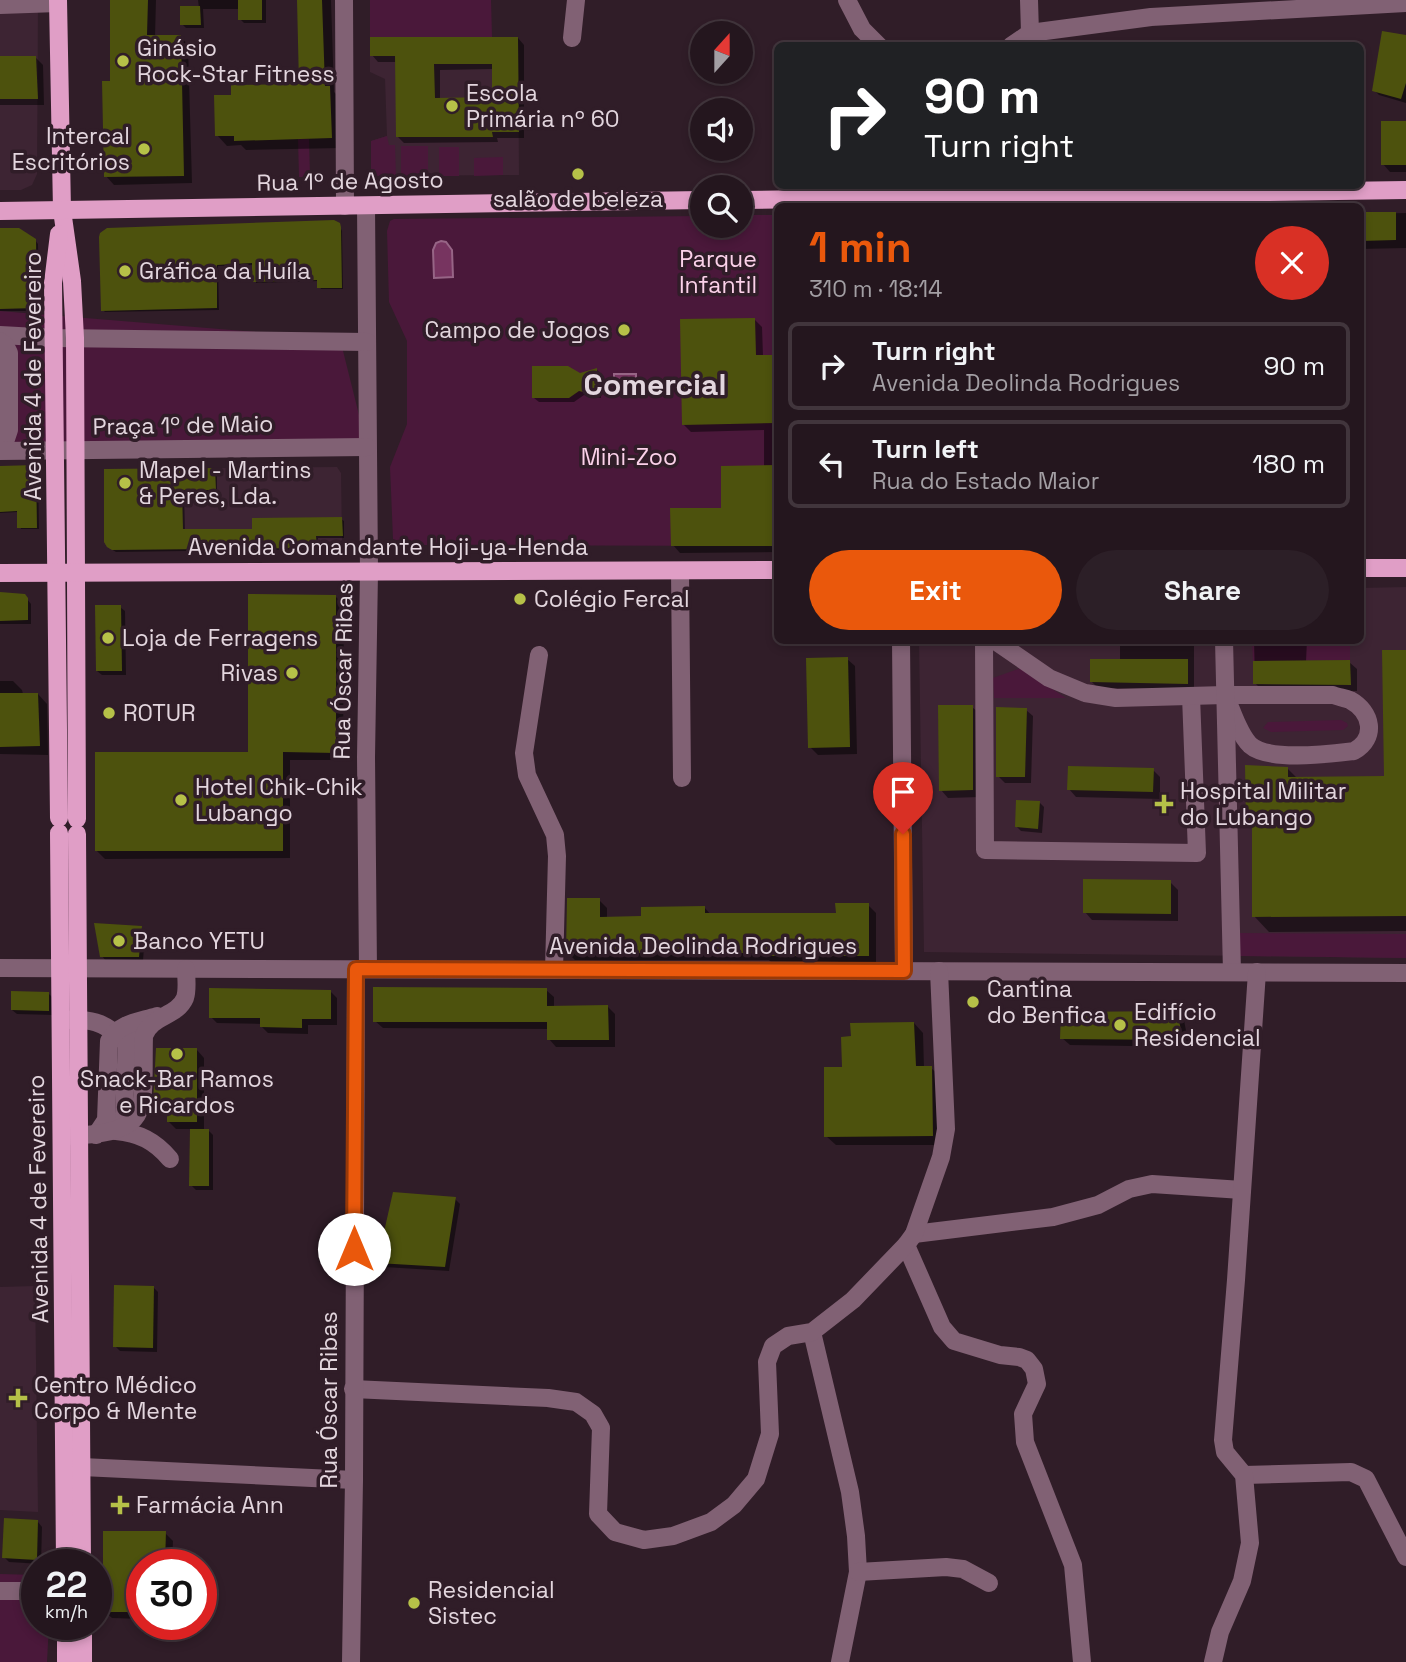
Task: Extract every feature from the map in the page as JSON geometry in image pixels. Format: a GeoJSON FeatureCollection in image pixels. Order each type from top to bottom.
{"type":"FeatureCollection","features":[{"type":"Feature","properties":{"kind":"main road"},"geometry":{"type":"LineString","coordinates":[[58,2],[62,209]]}},
{"type":"Feature","properties":{"kind":"main road"},"geometry":{"type":"LineString","coordinates":[[753,200],[893,202],[912,191],[1406,190]]}},
{"type":"Feature","properties":{"kind":"main road","name":"Rua 1º de Agosto"},"geometry":{"type":"LineString","coordinates":[[0,211],[690,201]]}},
{"type":"Feature","properties":{"kind":"main road","name":"Avenida 4 de Fevereiro"},"geometry":{"type":"LineString","coordinates":[[62,209],[53,283],[55,450],[67,573]]}},
{"type":"Feature","properties":{"kind":"main road","name":"Avenida 4 de Fevereiro"},"geometry":{"type":"LineString","coordinates":[[62,209],[72,281],[75,338],[74,450],[67,573],[69,1020],[79,1136],[82,1549]]}},
{"type":"Feature","properties":{"kind":"main road"},"geometry":{"type":"LineString","coordinates":[[1364,568],[1406,568]]}},
{"type":"Feature","properties":{"kind":"main road","name":"Avenida Comandante Hoji-ya-Henda"},"geometry":{"type":"LineString","coordinates":[[0,573],[774,570]]}},
{"type":"Feature","properties":{"kind":"main road","name":"Avenida 4 de Fevereiro"},"geometry":{"type":"LineString","coordinates":[[65,1549],[79,1136]]}},
{"type":"Feature","properties":{"kind":"main road"},"geometry":{"type":"LineString","coordinates":[[66,1640],[66,1662]]}},
{"type":"Feature","properties":{"kind":"main road"},"geometry":{"type":"LineString","coordinates":[[83,1640],[83,1662]]}},
{"type":"Feature","properties":{"kind":"street"},"geometry":{"type":"LineString","coordinates":[[344,0],[345,206]]}},
{"type":"Feature","properties":{"kind":"street"},"geometry":{"type":"LineString","coordinates":[[572,38],[576,0]]}},
{"type":"Feature","properties":{"kind":"street"},"geometry":{"type":"LineString","coordinates":[[847,0],[862,29],[874,42]]}},
{"type":"Feature","properties":{"kind":"street"},"geometry":{"type":"LineString","coordinates":[[1028,0],[1030,33]]}},
{"type":"Feature","properties":{"kind":"street"},"geometry":{"type":"LineString","coordinates":[[0,5],[58,2]]}},
{"type":"Feature","properties":{"kind":"street"},"geometry":{"type":"LineString","coordinates":[[1017,42],[1030,33],[1151,16],[1406,3]]}},
{"type":"Feature","properties":{"kind":"street","name":"Rua Óscar Ribas"},"geometry":{"type":"LineString","coordinates":[[351,1662],[353,1389],[369,572],[366,206]]}},
{"type":"Feature","properties":{"kind":"street"},"geometry":{"type":"LineString","coordinates":[[0,335],[367,342]]}},
{"type":"Feature","properties":{"kind":"street"},"geometry":{"type":"LineString","coordinates":[[0,341],[9,353],[9,430],[0,445]]}},
{"type":"Feature","properties":{"kind":"street","name":"Praça 1º de Maio"},"geometry":{"type":"LineString","coordinates":[[0,451],[367,447]]}},
{"type":"Feature","properties":{"kind":"street"},"geometry":{"type":"LineString","coordinates":[[680,571],[682,778]]}},
{"type":"Feature","properties":{"kind":"street"},"geometry":{"type":"LineString","coordinates":[[901,644],[904,971]]}},
{"type":"Feature","properties":{"kind":"street"},"geometry":{"type":"LineString","coordinates":[[984,644],[985,850],[1197,853],[1191,696]]}},
{"type":"Feature","properties":{"kind":"street"},"geometry":{"type":"LineString","coordinates":[[1000,644],[1049,678],[1085,693],[1116,698],[1225,695],[1333,695],[1350,700],[1363,710],[1368,720],[1369,734],[1364,746],[1354,751],[1278,755],[1261,752],[1249,744],[1225,695]]}},
{"type":"Feature","properties":{"kind":"street"},"geometry":{"type":"LineString","coordinates":[[1224,644],[1231,972]]}},
{"type":"Feature","properties":{"kind":"street"},"geometry":{"type":"LineString","coordinates":[[539,655],[524,753],[527,775],[555,835],[557,856],[554,970]]}},
{"type":"Feature","properties":{"kind":"street","name":"Avenida Deolinda Rodrigues"},"geometry":{"type":"LineString","coordinates":[[0,968],[1406,973]]}},
{"type":"Feature","properties":{"kind":"street"},"geometry":{"type":"LineString","coordinates":[[116,1131],[133,1123],[139,1114],[142,1104],[144,1035],[147,1026],[174,1010],[186,996],[186,969]]}},
{"type":"Feature","properties":{"kind":"street"},"geometry":{"type":"LineString","coordinates":[[353,1389],[548,1398],[576,1402],[593,1414],[601,1428],[598,1514],[615,1532],[644,1539],[654,1538],[673,1536],[711,1522],[734,1505],[756,1479],[770,1434],[767,1362],[773,1346],[788,1336],[812,1332],[853,1300],[910,1240],[941,1157],[946,1129],[939,971]]}},
{"type":"Feature","properties":{"kind":"street"},"geometry":{"type":"LineString","coordinates":[[1213,1662],[1220,1632],[1242,1581],[1250,1543],[1244,1475],[1225,1452],[1223,1440],[1257,972]]}},
{"type":"Feature","properties":{"kind":"street"},"geometry":{"type":"LineString","coordinates":[[79,1136],[106,1120],[109,1041],[114,1031],[174,1010]]}},
{"type":"Feature","properties":{"kind":"street"},"geometry":{"type":"LineString","coordinates":[[116,1131],[124,1114],[127,1040],[134,1031],[153,1017]]}},
{"type":"Feature","properties":{"kind":"street"},"geometry":{"type":"LineString","coordinates":[[69,1020],[95,1020],[114,1031],[125,1048]]}},
{"type":"Feature","properties":{"kind":"street"},"geometry":{"type":"LineString","coordinates":[[79,1136],[116,1131],[132,1132],[154,1143],[170,1159]]}},
{"type":"Feature","properties":{"kind":"street"},"geometry":{"type":"LineString","coordinates":[[910,1240],[1053,1217],[1098,1205],[1129,1189],[1152,1185],[1242,1190]]}},
{"type":"Feature","properties":{"kind":"street"},"geometry":{"type":"LineString","coordinates":[[910,1240],[942,1327],[954,1341],[988,1352],[1019,1357],[1027,1360],[1034,1369],[1037,1384],[1023,1414],[1025,1442],[1073,1565],[1082,1662]]}},
{"type":"Feature","properties":{"kind":"street"},"geometry":{"type":"LineString","coordinates":[[812,1332],[850,1492],[858,1572],[840,1662]]}},
{"type":"Feature","properties":{"kind":"street"},"geometry":{"type":"LineString","coordinates":[[82,1467],[354,1480]]}},
{"type":"Feature","properties":{"kind":"street"},"geometry":{"type":"LineString","coordinates":[[1244,1475],[1359,1474],[1366,1479],[1406,1557]]}},
{"type":"Feature","properties":{"kind":"street"},"geometry":{"type":"LineString","coordinates":[[858,1572],[946,1567],[963,1569],[989,1583]]}},
{"type":"Feature","properties":{"kind":"street"},"geometry":{"type":"LineString","coordinates":[[0,1591],[21,1591]]}},
{"type":"Feature","properties":{"kind":"shaded area"},"geometry":{"type":"Polygon","coordinates":[[[0,0],[38,0],[37,174],[32,185],[21,190],[0,190],[0,0]]]}},
{"type":"Feature","properties":{"kind":"shaded area","name":"Escola Primária nº 60"},"geometry":{"type":"Polygon","coordinates":[[[370,37],[518,37],[519,175],[371,176],[371,141],[387,136],[385,79],[370,72],[370,37]]]}},
{"type":"Feature","properties":{"kind":"shaded area"},"geometry":{"type":"Polygon","coordinates":[[[446,242],[452,250],[453,277],[434,278],[433,250],[436,243],[446,242]]]}},
{"type":"Feature","properties":{"kind":"shaded area"},"geometry":{"type":"Polygon","coordinates":[[[614,374],[636,374],[636,388],[614,388],[614,374]]]}},
{"type":"Feature","properties":{"kind":"shaded area"},"geometry":{"type":"Polygon","coordinates":[[[337,467],[341,473],[342,540],[333,547],[112,550],[104,542],[104,472],[107,469],[337,467]]]}},
{"type":"Feature","properties":{"kind":"shaded area","name":"Hospital Militar do Lubango"},"geometry":{"type":"Polygon","coordinates":[[[1406,587],[1406,958],[924,952],[919,644],[1364,644],[1364,588],[1406,587]]]}},
{"type":"Feature","properties":{"kind":"shaded area","name":"Centro Médico Corpo & Mente"},"geometry":{"type":"Polygon","coordinates":[[[35,1286],[38,1512],[0,1510],[0,1287],[35,1286]]]}},
{"type":"Feature","properties":{"kind":"green space"},"geometry":{"type":"Polygon","coordinates":[[[370,0],[491,0],[492,37],[370,37],[370,0]]]}},
{"type":"Feature","properties":{"kind":"green space"},"geometry":{"type":"Polygon","coordinates":[[[387,136],[389,145],[395,145],[396,176],[371,176],[371,141],[387,136]]]}},
{"type":"Feature","properties":{"kind":"green space"},"geometry":{"type":"Polygon","coordinates":[[[298,139],[309,139],[310,177],[299,177],[298,139]]]}},
{"type":"Feature","properties":{"kind":"green space"},"geometry":{"type":"Polygon","coordinates":[[[401,146],[428,146],[428,176],[401,176],[401,146]]]}},
{"type":"Feature","properties":{"kind":"green space"},"geometry":{"type":"Polygon","coordinates":[[[439,147],[459,147],[459,176],[439,176],[439,147]]]}},
{"type":"Feature","properties":{"kind":"green space"},"geometry":{"type":"Polygon","coordinates":[[[503,157],[503,175],[474,176],[474,158],[503,157]]]}},
{"type":"Feature","properties":{"kind":"green space"},"geometry":{"type":"Polygon","coordinates":[[[753,215],[774,215],[774,546],[408,545],[393,539],[390,467],[407,424],[407,341],[389,302],[387,231],[390,221],[690,216],[690,238],[753,238],[753,215]]]}},
{"type":"Feature","properties":{"kind":"green space"},"geometry":{"type":"Polygon","coordinates":[[[0,311],[340,339],[367,447],[0,458],[0,311]]]}},
{"type":"Feature","properties":{"kind":"green space"},"geometry":{"type":"Polygon","coordinates":[[[1252,644],[1350,644],[1350,660],[1253,661],[1252,644]]]}},
{"type":"Feature","properties":{"kind":"green space"},"geometry":{"type":"Polygon","coordinates":[[[1021,668],[1066,698],[994,698],[993,678],[1021,668]]]}},
{"type":"Feature","properties":{"kind":"green space"},"geometry":{"type":"Polygon","coordinates":[[[1341,720],[1348,726],[1343,730],[1271,732],[1263,728],[1268,722],[1341,720]]]}},
{"type":"Feature","properties":{"kind":"green space"},"geometry":{"type":"Polygon","coordinates":[[[1239,933],[1406,934],[1406,958],[1240,956],[1239,933]]]}},
{"type":"Feature","properties":{"kind":"green space"},"geometry":{"type":"Polygon","coordinates":[[[0,1574],[21,1575],[21,1640],[48,1640],[47,1662],[0,1662],[0,1574]]]}},
{"type":"Feature","properties":{"kind":"building"},"geometry":{"type":"Polygon","coordinates":[[[110,0],[148,0],[147,35],[181,35],[184,176],[104,177],[102,81],[110,81],[110,0]]]}},
{"type":"Feature","properties":{"kind":"building"},"geometry":{"type":"Polygon","coordinates":[[[238,0],[262,0],[262,20],[238,20],[238,0]]]}},
{"type":"Feature","properties":{"kind":"building"},"geometry":{"type":"Polygon","coordinates":[[[297,0],[322,0],[325,86],[330,86],[332,138],[234,141],[234,136],[215,136],[214,95],[231,95],[231,85],[299,84],[297,0]]]}},
{"type":"Feature","properties":{"kind":"building"},"geometry":{"type":"Polygon","coordinates":[[[180,6],[200,6],[201,25],[180,25],[180,6]]]}},
{"type":"Feature","properties":{"kind":"building"},"geometry":{"type":"Polygon","coordinates":[[[1382,31],[1406,35],[1406,83],[1401,99],[1372,91],[1382,31]]]}},
{"type":"Feature","properties":{"kind":"building"},"geometry":{"type":"Polygon","coordinates":[[[370,37],[518,37],[519,132],[492,132],[493,137],[396,137],[395,56],[370,56],[370,37]],[[434,64],[435,98],[492,97],[492,64],[434,64]]]}},
{"type":"Feature","properties":{"kind":"building"},"geometry":{"type":"Polygon","coordinates":[[[0,56],[36,56],[38,99],[0,99],[0,56]]]}},
{"type":"Feature","properties":{"kind":"building"},"geometry":{"type":"Polygon","coordinates":[[[1381,121],[1406,121],[1406,165],[1381,165],[1381,121]]]}},
{"type":"Feature","properties":{"kind":"building"},"geometry":{"type":"Polygon","coordinates":[[[1364,212],[1396,212],[1396,240],[1364,241],[1364,212]]]}},
{"type":"Feature","properties":{"kind":"building"},"geometry":{"type":"Polygon","coordinates":[[[334,220],[340,223],[341,227],[342,288],[317,288],[317,280],[252,282],[252,263],[217,265],[217,308],[101,311],[99,237],[107,228],[334,220]]]}},
{"type":"Feature","properties":{"kind":"building"},"geometry":{"type":"Polygon","coordinates":[[[0,228],[19,228],[36,239],[37,308],[0,309],[0,228]]]}},
{"type":"Feature","properties":{"kind":"building"},"geometry":{"type":"Polygon","coordinates":[[[755,318],[756,355],[774,355],[774,423],[682,425],[680,319],[755,318]]]}},
{"type":"Feature","properties":{"kind":"building"},"geometry":{"type":"Polygon","coordinates":[[[532,366],[568,366],[580,373],[597,368],[597,395],[579,391],[569,398],[532,398],[532,366]]]}},
{"type":"Feature","properties":{"kind":"building"},"geometry":{"type":"Polygon","coordinates":[[[36,465],[37,528],[17,528],[17,511],[0,512],[0,466],[36,465]]]}},
{"type":"Feature","properties":{"kind":"building"},"geometry":{"type":"Polygon","coordinates":[[[774,465],[774,546],[671,546],[670,508],[721,508],[721,466],[774,465]]]}},
{"type":"Feature","properties":{"kind":"building"},"geometry":{"type":"Polygon","coordinates":[[[215,468],[216,490],[182,490],[183,529],[252,529],[252,518],[342,517],[343,536],[316,536],[317,548],[112,550],[107,547],[104,542],[104,469],[215,468]]]}},
{"type":"Feature","properties":{"kind":"building"},"geometry":{"type":"Polygon","coordinates":[[[0,592],[25,594],[28,598],[28,620],[0,621],[0,592]]]}},
{"type":"Feature","properties":{"kind":"building"},"geometry":{"type":"Polygon","coordinates":[[[248,594],[336,595],[336,753],[283,752],[283,851],[95,851],[95,752],[248,752],[248,594]]]}},
{"type":"Feature","properties":{"kind":"building","name":"Loja de Ferragens"},"geometry":{"type":"Polygon","coordinates":[[[95,605],[121,605],[122,671],[96,671],[95,605]]]}},
{"type":"Feature","properties":{"kind":"building"},"geometry":{"type":"Polygon","coordinates":[[[1382,650],[1406,650],[1406,916],[1252,917],[1252,821],[1246,821],[1245,765],[1288,767],[1288,777],[1384,776],[1382,650]]]}},
{"type":"Feature","properties":{"kind":"building"},"geometry":{"type":"Polygon","coordinates":[[[848,657],[850,747],[808,748],[806,658],[848,657]]]}},
{"type":"Feature","properties":{"kind":"building"},"geometry":{"type":"Polygon","coordinates":[[[1090,659],[1188,659],[1188,684],[1090,682],[1090,659]]]}},
{"type":"Feature","properties":{"kind":"building"},"geometry":{"type":"Polygon","coordinates":[[[1350,660],[1351,685],[1253,684],[1253,661],[1350,660]]]}},
{"type":"Feature","properties":{"kind":"building"},"geometry":{"type":"Polygon","coordinates":[[[0,693],[38,693],[40,746],[0,747],[0,693]]]}},
{"type":"Feature","properties":{"kind":"building"},"geometry":{"type":"Polygon","coordinates":[[[938,705],[973,705],[973,790],[939,791],[938,705]]]}},
{"type":"Feature","properties":{"kind":"building"},"geometry":{"type":"Polygon","coordinates":[[[996,707],[1027,708],[1025,777],[996,777],[996,707]]]}},
{"type":"Feature","properties":{"kind":"building"},"geometry":{"type":"Polygon","coordinates":[[[1068,766],[1154,768],[1153,792],[1067,790],[1068,766]]]}},
{"type":"Feature","properties":{"kind":"building"},"geometry":{"type":"Polygon","coordinates":[[[1016,800],[1040,801],[1038,829],[1015,827],[1016,800]]]}},
{"type":"Feature","properties":{"kind":"building"},"geometry":{"type":"Polygon","coordinates":[[[1083,879],[1171,880],[1171,914],[1083,913],[1083,879]]]}},
{"type":"Feature","properties":{"kind":"building"},"geometry":{"type":"Polygon","coordinates":[[[567,898],[600,898],[600,917],[641,916],[641,907],[705,906],[705,913],[836,913],[835,903],[869,903],[869,956],[566,953],[567,898]]]}},
{"type":"Feature","properties":{"kind":"building","name":"Banco YETU"},"geometry":{"type":"Polygon","coordinates":[[[94,923],[142,926],[139,957],[100,957],[94,923]]]}},
{"type":"Feature","properties":{"kind":"building"},"geometry":{"type":"Polygon","coordinates":[[[373,987],[547,988],[547,1006],[608,1005],[609,1040],[547,1040],[547,1022],[373,1022],[373,987]]]}},
{"type":"Feature","properties":{"kind":"building"},"geometry":{"type":"Polygon","coordinates":[[[209,988],[331,990],[331,1019],[302,1019],[302,1028],[260,1027],[260,1018],[209,1018],[209,988]]]}},
{"type":"Feature","properties":{"kind":"building"},"geometry":{"type":"Polygon","coordinates":[[[11,991],[49,992],[49,1011],[11,1010],[11,991]]]}},
{"type":"Feature","properties":{"kind":"building","name":"Edifício Residencial"},"geometry":{"type":"Polygon","coordinates":[[[1177,1011],[1183,1040],[1060,1039],[1061,1012],[1177,1011]]]}},
{"type":"Feature","properties":{"kind":"building"},"geometry":{"type":"Polygon","coordinates":[[[914,1022],[916,1066],[932,1066],[933,1136],[824,1137],[824,1067],[842,1067],[841,1037],[851,1036],[850,1023],[914,1022]]]}},
{"type":"Feature","properties":{"kind":"building"},"geometry":{"type":"Polygon","coordinates":[[[156,1048],[197,1048],[197,1122],[167,1122],[167,1103],[153,1103],[156,1048]]]}},
{"type":"Feature","properties":{"kind":"building"},"geometry":{"type":"Polygon","coordinates":[[[190,1129],[209,1129],[209,1186],[189,1186],[190,1129]]]}},
{"type":"Feature","properties":{"kind":"building"},"geometry":{"type":"Polygon","coordinates":[[[393,1192],[456,1197],[445,1267],[377,1263],[393,1192]]]}},
{"type":"Feature","properties":{"kind":"building"},"geometry":{"type":"Polygon","coordinates":[[[114,1285],[154,1286],[153,1348],[113,1347],[114,1285]]]}},
{"type":"Feature","properties":{"kind":"building"},"geometry":{"type":"Polygon","coordinates":[[[4,1518],[38,1520],[37,1549],[21,1549],[21,1559],[2,1558],[4,1518]]]}},
{"type":"Feature","properties":{"kind":"building"},"geometry":{"type":"Polygon","coordinates":[[[103,1531],[166,1531],[165,1549],[126,1549],[126,1612],[112,1612],[112,1549],[103,1549],[103,1531]]]}},
{"type":"Feature","properties":{"kind":"place","name":"Ginásio Rock-Star Fitness"},"geometry":{"type":"Point","coordinates":[123,61]}},
{"type":"Feature","properties":{"kind":"place","name":"Escola Primária nº 60"},"geometry":{"type":"Point","coordinates":[452,106]}},
{"type":"Feature","properties":{"kind":"place","name":"Intercal Escritórios"},"geometry":{"type":"Point","coordinates":[144,149]}},
{"type":"Feature","properties":{"kind":"place","name":"salão de beleza"},"geometry":{"type":"Point","coordinates":[578,174]}},
{"type":"Feature","properties":{"kind":"place","name":"Gráfica da Huíla"},"geometry":{"type":"Point","coordinates":[125,271]}},
{"type":"Feature","properties":{"kind":"place","name":"Campo de Jogos"},"geometry":{"type":"Point","coordinates":[624,330]}},
{"type":"Feature","properties":{"kind":"place","name":"Mapel - Martins & Peres, Lda."},"geometry":{"type":"Point","coordinates":[125,483]}},
{"type":"Feature","properties":{"kind":"place","name":"Colégio Fercal"},"geometry":{"type":"Point","coordinates":[520,599]}},
{"type":"Feature","properties":{"kind":"place","name":"Loja de Ferragens"},"geometry":{"type":"Point","coordinates":[108,638]}},
{"type":"Feature","properties":{"kind":"place","name":"Rivas"},"geometry":{"type":"Point","coordinates":[292,673]}},
{"type":"Feature","properties":{"kind":"place","name":"ROTUR"},"geometry":{"type":"Point","coordinates":[109,713]}},
{"type":"Feature","properties":{"kind":"place","name":"Hotel Chik-Chik Lubango"},"geometry":{"type":"Point","coordinates":[181,800]}},
{"type":"Feature","properties":{"kind":"place","name":"Hospital Militar do Lubango"},"geometry":{"type":"Point","coordinates":[1164,804]}},
{"type":"Feature","properties":{"kind":"place","name":"Banco YETU"},"geometry":{"type":"Point","coordinates":[119,941]}},
{"type":"Feature","properties":{"kind":"place","name":"Cantina do Benfica"},"geometry":{"type":"Point","coordinates":[973,1002]}},
{"type":"Feature","properties":{"kind":"place","name":"Edifício Residencial"},"geometry":{"type":"Point","coordinates":[1120,1025]}},
{"type":"Feature","properties":{"kind":"place","name":"Snack-Bar Ramos e Ricardos"},"geometry":{"type":"Point","coordinates":[177,1054]}},
{"type":"Feature","properties":{"kind":"place","name":"Centro Médico Corpo & Mente"},"geometry":{"type":"Point","coordinates":[18,1398]}},
{"type":"Feature","properties":{"kind":"place","name":"Farmácia Ann"},"geometry":{"type":"Point","coordinates":[120,1505]}},
{"type":"Feature","properties":{"kind":"place","name":"Residencial Sistec"},"geometry":{"type":"Point","coordinates":[414,1603]}},
{"type":"Feature","properties":{"kind":"district","name":"Comercial"},"geometry":{"type":"Point","coordinates":[655,384]}},
{"type":"Feature","properties":{"kind":"route"},"geometry":{"type":"LineString","coordinates":[[354,1249],[356,969],[904,971],[903,834]]}},
{"type":"Feature","properties":{"kind":"park label","name":"Parque Infantil"},"geometry":{"type":"Point","coordinates":[718,272]}},
{"type":"Feature","properties":{"kind":"park label","name":"Mini-Zoo"},"geometry":{"type":"Point","coordinates":[629,457]}}]}
